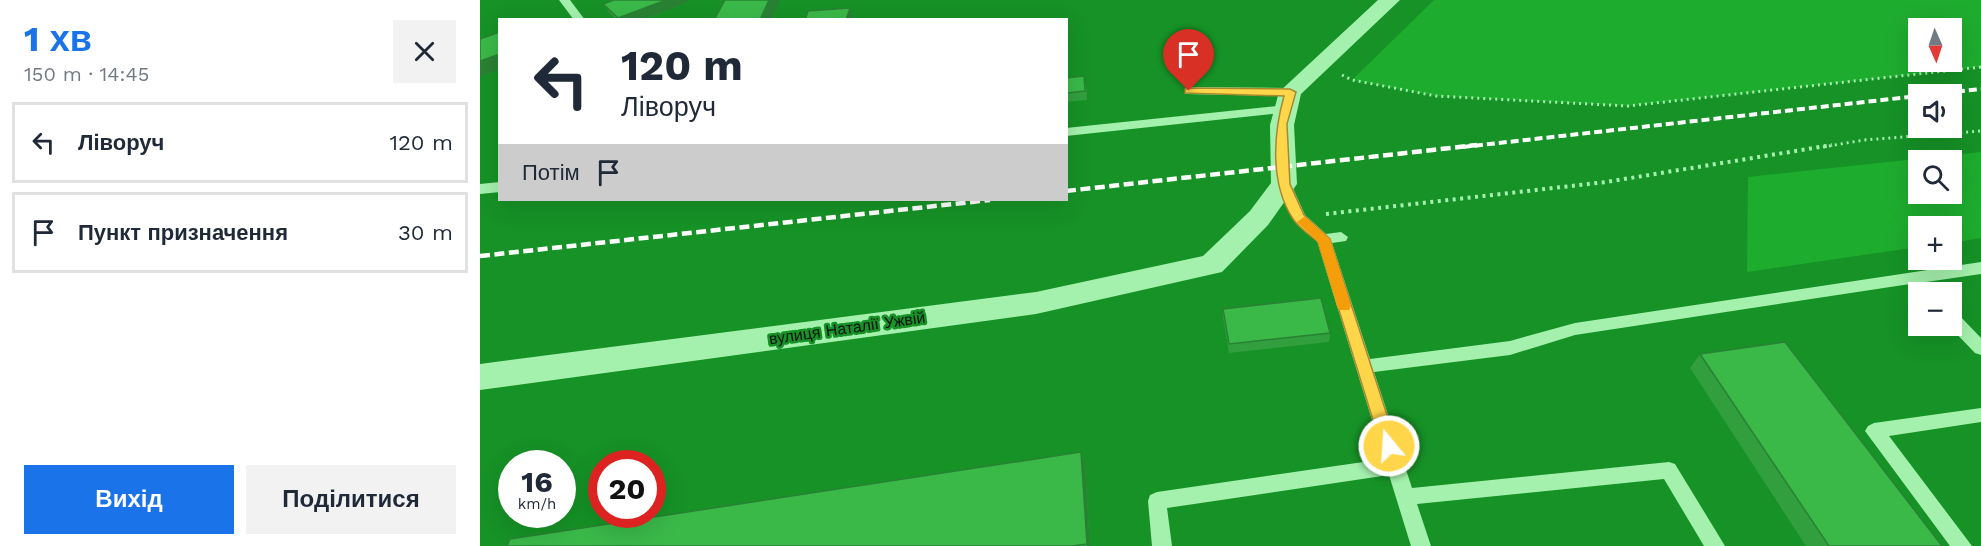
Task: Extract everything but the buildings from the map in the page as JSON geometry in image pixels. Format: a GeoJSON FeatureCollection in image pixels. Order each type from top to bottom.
{"type":"FeatureCollection","features":[{"type":"Feature","properties":{"kind":"street"},"geometry":{"type":"LineString","coordinates":[[1284,184],[1282,124],[1288,101],[1390,0]]}},
{"type":"Feature","properties":{"kind":"street","name":"вулиця Наталії Ужвій"},"geometry":{"type":"LineString","coordinates":[[480,377],[1036,303],[1212,266],[1259,218],[1284,184]]}},
{"type":"Feature","properties":{"kind":"lane"},"geometry":{"type":"LineString","coordinates":[[564,0],[578,18]]}},
{"type":"Feature","properties":{"kind":"lane"},"geometry":{"type":"LineString","coordinates":[[1189,91],[1288,101]]}},
{"type":"Feature","properties":{"kind":"lane"},"geometry":{"type":"LineString","coordinates":[[1068,132],[1288,101]]}},
{"type":"Feature","properties":{"kind":"lane"},"geometry":{"type":"LineString","coordinates":[[1284,184],[1299,218],[1323,239],[1421,546]]}},
{"type":"Feature","properties":{"kind":"lane"},"geometry":{"type":"LineString","coordinates":[[480,189],[498,187]]}},
{"type":"Feature","properties":{"kind":"lane"},"geometry":{"type":"LineString","coordinates":[[1323,239],[1341,237]]}},
{"type":"Feature","properties":{"kind":"lane"},"geometry":{"type":"LineString","coordinates":[[1363,367],[1510,348],[1575,329],[1981,268]]}},
{"type":"Feature","properties":{"kind":"lane"},"geometry":{"type":"LineString","coordinates":[[1913,278],[1917,282]]}},
{"type":"Feature","properties":{"kind":"lane"},"geometry":{"type":"LineString","coordinates":[[1962,328],[1981,348]]}},
{"type":"Feature","properties":{"kind":"lane"},"geometry":{"type":"LineString","coordinates":[[1962,546],[1874,431],[1981,415]]}},
{"type":"Feature","properties":{"kind":"lane"},"geometry":{"type":"LineString","coordinates":[[1162,546],[1157,501],[1395,466]]}},
{"type":"Feature","properties":{"kind":"lane"},"geometry":{"type":"LineString","coordinates":[[1405,497],[1669,470],[1715,546]]}},
{"type":"Feature","properties":{"kind":"path"},"geometry":{"type":"LineString","coordinates":[[1352,80],[1436,96],[1628,106],[1981,67]]}},
{"type":"Feature","properties":{"kind":"path"},"geometry":{"type":"LineString","coordinates":[[1299,218],[1605,182],[1864,140],[1981,131]]}},
{"type":"Feature","properties":{"kind":"green space"},"geometry":{"type":"Polygon","coordinates":[[[1434,0],[1981,0],[1981,67],[1962,69],[1962,18],[1908,18],[1908,72],[1936,72],[1628,106],[1436,96],[1352,80],[1434,0]]]}},
{"type":"Feature","properties":{"kind":"green space"},"geometry":{"type":"Polygon","coordinates":[[[1981,152],[1981,238],[1962,241],[1962,216],[1908,216],[1908,248],[1747,272],[1748,177],[1908,160],[1908,204],[1962,204],[1962,154],[1981,152]]]}},
{"type":"Feature","properties":{"kind":"railway"},"geometry":{"type":"LineString","coordinates":[[1962,91],[1981,89]]}},
{"type":"Feature","properties":{"kind":"railway"},"geometry":{"type":"LineString","coordinates":[[1463,147],[1908,97]]}},
{"type":"Feature","properties":{"kind":"railway"},"geometry":{"type":"LineString","coordinates":[[1068,191],[1477,145]]}},
{"type":"Feature","properties":{"kind":"railway"},"geometry":{"type":"LineString","coordinates":[[480,256],[981,201]]}},
{"type":"Feature","properties":{"kind":"slow traffic"},"geometry":{"type":"LineString","coordinates":[[1304,222],[1323,239],[1344,306]]}},
{"type":"Feature","properties":{"kind":"route"},"geometry":{"type":"LineString","coordinates":[[1189,91],[1290,92],[1282,124],[1281,156],[1284,184],[1299,218],[1323,239],[1389,446]]}}]}
